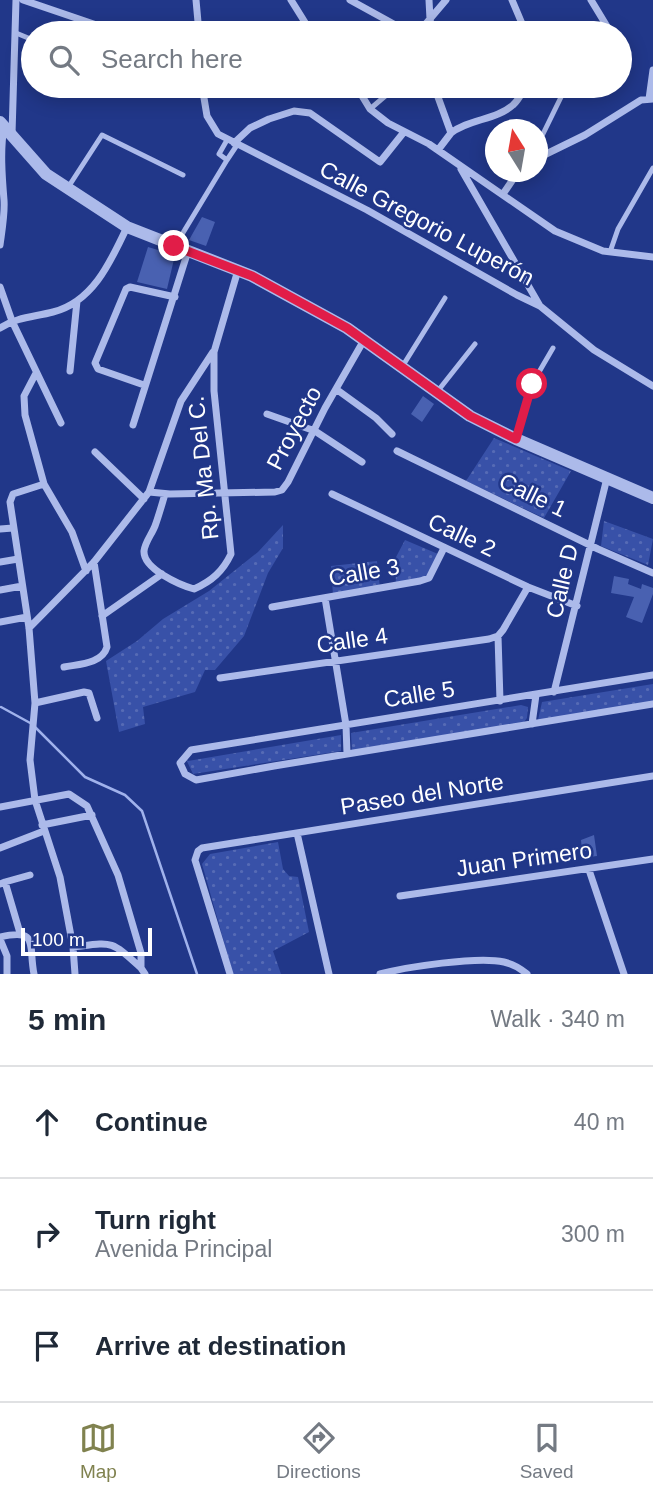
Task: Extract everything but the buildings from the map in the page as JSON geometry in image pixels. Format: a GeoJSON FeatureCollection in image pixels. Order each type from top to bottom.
{"type":"FeatureCollection","features":[{"type":"Feature","properties":{"kind":"street"},"geometry":{"type":"LineString","coordinates":[[0,245],[4,203],[1,136],[5,127],[16,33],[16,0]]}},
{"type":"Feature","properties":{"kind":"street"},"geometry":{"type":"LineString","coordinates":[[23,0],[85,21]]}},
{"type":"Feature","properties":{"kind":"street"},"geometry":{"type":"LineString","coordinates":[[196,0],[198,21]]}},
{"type":"Feature","properties":{"kind":"street"},"geometry":{"type":"LineString","coordinates":[[291,0],[304,21]]}},
{"type":"Feature","properties":{"kind":"street"},"geometry":{"type":"LineString","coordinates":[[350,0],[388,21]]}},
{"type":"Feature","properties":{"kind":"street"},"geometry":{"type":"LineString","coordinates":[[429,0],[430,19]]}},
{"type":"Feature","properties":{"kind":"street"},"geometry":{"type":"LineString","coordinates":[[430,19],[446,0]]}},
{"type":"Feature","properties":{"kind":"street"},"geometry":{"type":"LineString","coordinates":[[512,0],[521,21]]}},
{"type":"Feature","properties":{"kind":"street"},"geometry":{"type":"LineString","coordinates":[[591,0],[604,21]]}},
{"type":"Feature","properties":{"kind":"street"},"geometry":{"type":"LineString","coordinates":[[548,153],[585,135],[641,100],[651,99],[653,70]]}},
{"type":"Feature","properties":{"kind":"street","name":"Calle Gregorio Luperón"},"geometry":{"type":"LineString","coordinates":[[204,98],[207,116],[218,134],[367,210],[540,306],[594,350],[653,386]]}},
{"type":"Feature","properties":{"kind":"street"},"geometry":{"type":"LineString","coordinates":[[363,98],[370,109],[404,132],[438,150],[555,231],[610,252],[653,257]]}},
{"type":"Feature","properties":{"kind":"street"},"geometry":{"type":"LineString","coordinates":[[438,98],[451,133]]}},
{"type":"Feature","properties":{"kind":"street"},"geometry":{"type":"LineString","coordinates":[[438,150],[451,133],[472,122],[499,114],[515,104],[519,98]]}},
{"type":"Feature","properties":{"kind":"street"},"geometry":{"type":"LineString","coordinates":[[233,143],[250,128],[269,119],[294,111],[310,113],[380,162],[404,132]]}},
{"type":"Feature","properties":{"kind":"street"},"geometry":{"type":"LineString","coordinates":[[5,127],[46,173],[127,228],[238,270],[347,328],[470,416],[516,439],[653,498]]}},
{"type":"Feature","properties":{"kind":"street"},"geometry":{"type":"LineString","coordinates":[[459,165],[540,306]]}},
{"type":"Feature","properties":{"kind":"street"},"geometry":{"type":"LineString","coordinates":[[503,194],[511,182]]}},
{"type":"Feature","properties":{"kind":"street"},"geometry":{"type":"LineString","coordinates":[[0,328],[12,321],[54,312],[77,301],[101,276],[127,228]]}},
{"type":"Feature","properties":{"kind":"street"},"geometry":{"type":"LineString","coordinates":[[133,425],[188,251]]}},
{"type":"Feature","properties":{"kind":"street"},"geometry":{"type":"LineString","coordinates":[[29,628],[94,562],[146,496],[181,401],[214,352],[238,270]]}},
{"type":"Feature","properties":{"kind":"street"},"geometry":{"type":"LineString","coordinates":[[0,287],[12,321],[61,423]]}},
{"type":"Feature","properties":{"kind":"street"},"geometry":{"type":"LineString","coordinates":[[144,385],[98,369],[95,363],[126,289],[130,287],[175,297]]}},
{"type":"Feature","properties":{"kind":"street"},"geometry":{"type":"LineString","coordinates":[[69,372],[77,301]]}},
{"type":"Feature","properties":{"kind":"street","name":"Proyecto"},"geometry":{"type":"LineString","coordinates":[[146,496],[282,490],[364,340]]}},
{"type":"Feature","properties":{"kind":"street","name":"Rp. Ma Del C."},"geometry":{"type":"LineString","coordinates":[[162,574],[175,584],[194,589],[206,584],[224,568],[231,554],[213,368],[214,352]]}},
{"type":"Feature","properties":{"kind":"street"},"geometry":{"type":"LineString","coordinates":[[36,373],[26,391],[24,402],[44,484],[72,532],[86,571]]}},
{"type":"Feature","properties":{"kind":"street"},"geometry":{"type":"LineString","coordinates":[[336,389],[376,418],[392,434]]}},
{"type":"Feature","properties":{"kind":"street"},"geometry":{"type":"LineString","coordinates":[[267,414],[315,431],[362,462]]}},
{"type":"Feature","properties":{"kind":"street","name":"Calle 1"},"geometry":{"type":"LineString","coordinates":[[397,451],[653,573]]}},
{"type":"Feature","properties":{"kind":"street"},"geometry":{"type":"LineString","coordinates":[[95,452],[146,496]]}},
{"type":"Feature","properties":{"kind":"street","name":"Calle D"},"geometry":{"type":"LineString","coordinates":[[554,692],[607,478]]}},
{"type":"Feature","properties":{"kind":"street"},"geometry":{"type":"LineString","coordinates":[[44,484],[13,494],[10,502],[29,628],[35,703],[30,760],[35,800],[60,877],[73,947],[75,974]]}},
{"type":"Feature","properties":{"kind":"street"},"geometry":{"type":"LineString","coordinates":[[102,616],[162,574],[145,557],[144,550],[155,527],[165,494]]}},
{"type":"Feature","properties":{"kind":"street","name":"Calle 2"},"geometry":{"type":"LineString","coordinates":[[332,494],[528,587],[577,606]]}},
{"type":"Feature","properties":{"kind":"street"},"geometry":{"type":"LineString","coordinates":[[0,529],[13,528]]}},
{"type":"Feature","properties":{"kind":"street","name":"Calle 3"},"geometry":{"type":"LineString","coordinates":[[272,607],[429,578],[444,548]]}},
{"type":"Feature","properties":{"kind":"street"},"geometry":{"type":"LineString","coordinates":[[0,562],[18,559]]}},
{"type":"Feature","properties":{"kind":"street"},"geometry":{"type":"LineString","coordinates":[[64,667],[103,657],[107,647],[94,562]]}},
{"type":"Feature","properties":{"kind":"street"},"geometry":{"type":"LineString","coordinates":[[0,590],[22,586]]}},
{"type":"Feature","properties":{"kind":"street"},"geometry":{"type":"LineString","coordinates":[[500,701],[494,637],[528,587]]}},
{"type":"Feature","properties":{"kind":"street"},"geometry":{"type":"LineString","coordinates":[[325,598],[346,725],[347,754],[653,704]]}},
{"type":"Feature","properties":{"kind":"street"},"geometry":{"type":"LineString","coordinates":[[0,622],[27,617]]}},
{"type":"Feature","properties":{"kind":"street","name":"Calle 4"},"geometry":{"type":"LineString","coordinates":[[220,678],[494,637]]}},
{"type":"Feature","properties":{"kind":"street","name":"Calle 5"},"geometry":{"type":"LineString","coordinates":[[347,754],[196,780],[185,774],[180,763],[191,750],[653,675]]}},
{"type":"Feature","properties":{"kind":"street"},"geometry":{"type":"LineString","coordinates":[[35,703],[89,693],[97,718]]}},
{"type":"Feature","properties":{"kind":"street"},"geometry":{"type":"LineString","coordinates":[[532,724],[536,695]]}},
{"type":"Feature","properties":{"kind":"street","name":"Paseo del Norte"},"geometry":{"type":"LineString","coordinates":[[230,974],[195,860],[198,851],[653,776]]}},
{"type":"Feature","properties":{"kind":"street"},"geometry":{"type":"LineString","coordinates":[[0,807],[69,794],[87,806],[118,875],[141,953],[143,971]]}},
{"type":"Feature","properties":{"kind":"street"},"geometry":{"type":"LineString","coordinates":[[0,848],[43,828],[92,815]]}},
{"type":"Feature","properties":{"kind":"street"},"geometry":{"type":"LineString","coordinates":[[297,833],[328,974]]}},
{"type":"Feature","properties":{"kind":"street","name":"Juan Primero"},"geometry":{"type":"LineString","coordinates":[[400,896],[653,859]]}},
{"type":"Feature","properties":{"kind":"street"},"geometry":{"type":"LineString","coordinates":[[589,870],[624,974]]}},
{"type":"Feature","properties":{"kind":"street"},"geometry":{"type":"LineString","coordinates":[[30,875],[3,883],[23,934],[31,944],[34,974]]}},
{"type":"Feature","properties":{"kind":"street"},"geometry":{"type":"LineString","coordinates":[[7,974],[7,956],[0,938],[23,934]]}},
{"type":"Feature","properties":{"kind":"street"},"geometry":{"type":"LineString","coordinates":[[73,947],[103,943],[118,946],[143,971]]}},
{"type":"Feature","properties":{"kind":"street"},"geometry":{"type":"LineString","coordinates":[[380,974],[467,961],[502,961],[520,967],[527,974]]}},
{"type":"Feature","properties":{"kind":"lane"},"geometry":{"type":"LineString","coordinates":[[16,33],[21,35]]}},
{"type":"Feature","properties":{"kind":"lane"},"geometry":{"type":"LineString","coordinates":[[370,109],[383,98]]}},
{"type":"Feature","properties":{"kind":"lane"},"geometry":{"type":"LineString","coordinates":[[548,124],[561,98]]}},
{"type":"Feature","properties":{"kind":"lane"},"geometry":{"type":"LineString","coordinates":[[67,189],[102,135],[183,175]]}},
{"type":"Feature","properties":{"kind":"lane"},"geometry":{"type":"LineString","coordinates":[[227,160],[219,154],[233,143]]}},
{"type":"Feature","properties":{"kind":"lane"},"geometry":{"type":"LineString","coordinates":[[174,246],[227,160],[233,143]]}},
{"type":"Feature","properties":{"kind":"lane"},"geometry":{"type":"LineString","coordinates":[[610,252],[618,229],[653,168]]}},
{"type":"Feature","properties":{"kind":"lane"},"geometry":{"type":"LineString","coordinates":[[402,367],[445,298]]}},
{"type":"Feature","properties":{"kind":"lane"},"geometry":{"type":"LineString","coordinates":[[437,392],[475,344]]}},
{"type":"Feature","properties":{"kind":"lane"},"geometry":{"type":"LineString","coordinates":[[516,439],[532,384],[553,348]]}},
{"type":"Feature","properties":{"kind":"shaded area"},"geometry":{"type":"Polygon","coordinates":[[[494,438],[571,471],[544,518],[466,481],[494,438]]]}},
{"type":"Feature","properties":{"kind":"shaded area"},"geometry":{"type":"Polygon","coordinates":[[[604,521],[653,539],[648,565],[601,546],[604,521]]]}},
{"type":"Feature","properties":{"kind":"shaded area"},"geometry":{"type":"Polygon","coordinates":[[[283,525],[283,548],[268,573],[244,636],[215,670],[205,670],[195,692],[143,707],[145,724],[119,732],[106,661],[137,641],[163,619],[209,591],[258,552],[283,525]]]}},
{"type":"Feature","properties":{"kind":"shaded area"},"geometry":{"type":"Polygon","coordinates":[[[405,540],[438,554],[428,578],[396,584],[395,559],[405,540]]]}},
{"type":"Feature","properties":{"kind":"shaded area"},"geometry":{"type":"Polygon","coordinates":[[[377,561],[380,588],[333,595],[331,566],[377,561]]]}},
{"type":"Feature","properties":{"kind":"shaded area"},"geometry":{"type":"Polygon","coordinates":[[[653,684],[653,702],[538,720],[542,702],[653,684]]]}},
{"type":"Feature","properties":{"kind":"shaded area"},"geometry":{"type":"Polygon","coordinates":[[[521,705],[528,707],[524,722],[352,753],[351,733],[521,705]]]}},
{"type":"Feature","properties":{"kind":"shaded area"},"geometry":{"type":"Polygon","coordinates":[[[341,735],[341,751],[193,774],[185,757],[188,761],[341,735]]]}},
{"type":"Feature","properties":{"kind":"shaded area"},"geometry":{"type":"Polygon","coordinates":[[[278,842],[283,869],[289,876],[298,877],[309,932],[273,951],[281,974],[233,974],[202,864],[210,854],[278,842]]]}},
{"type":"Feature","properties":{"kind":"waterway"},"geometry":{"type":"LineString","coordinates":[[1,707],[32,724],[85,777],[125,795],[142,811],[197,974]]}},
{"type":"Feature","properties":{"kind":"route"},"geometry":{"type":"LineString","coordinates":[[174,246],[252,276],[347,328],[470,416],[516,439],[532,384]]}}]}
